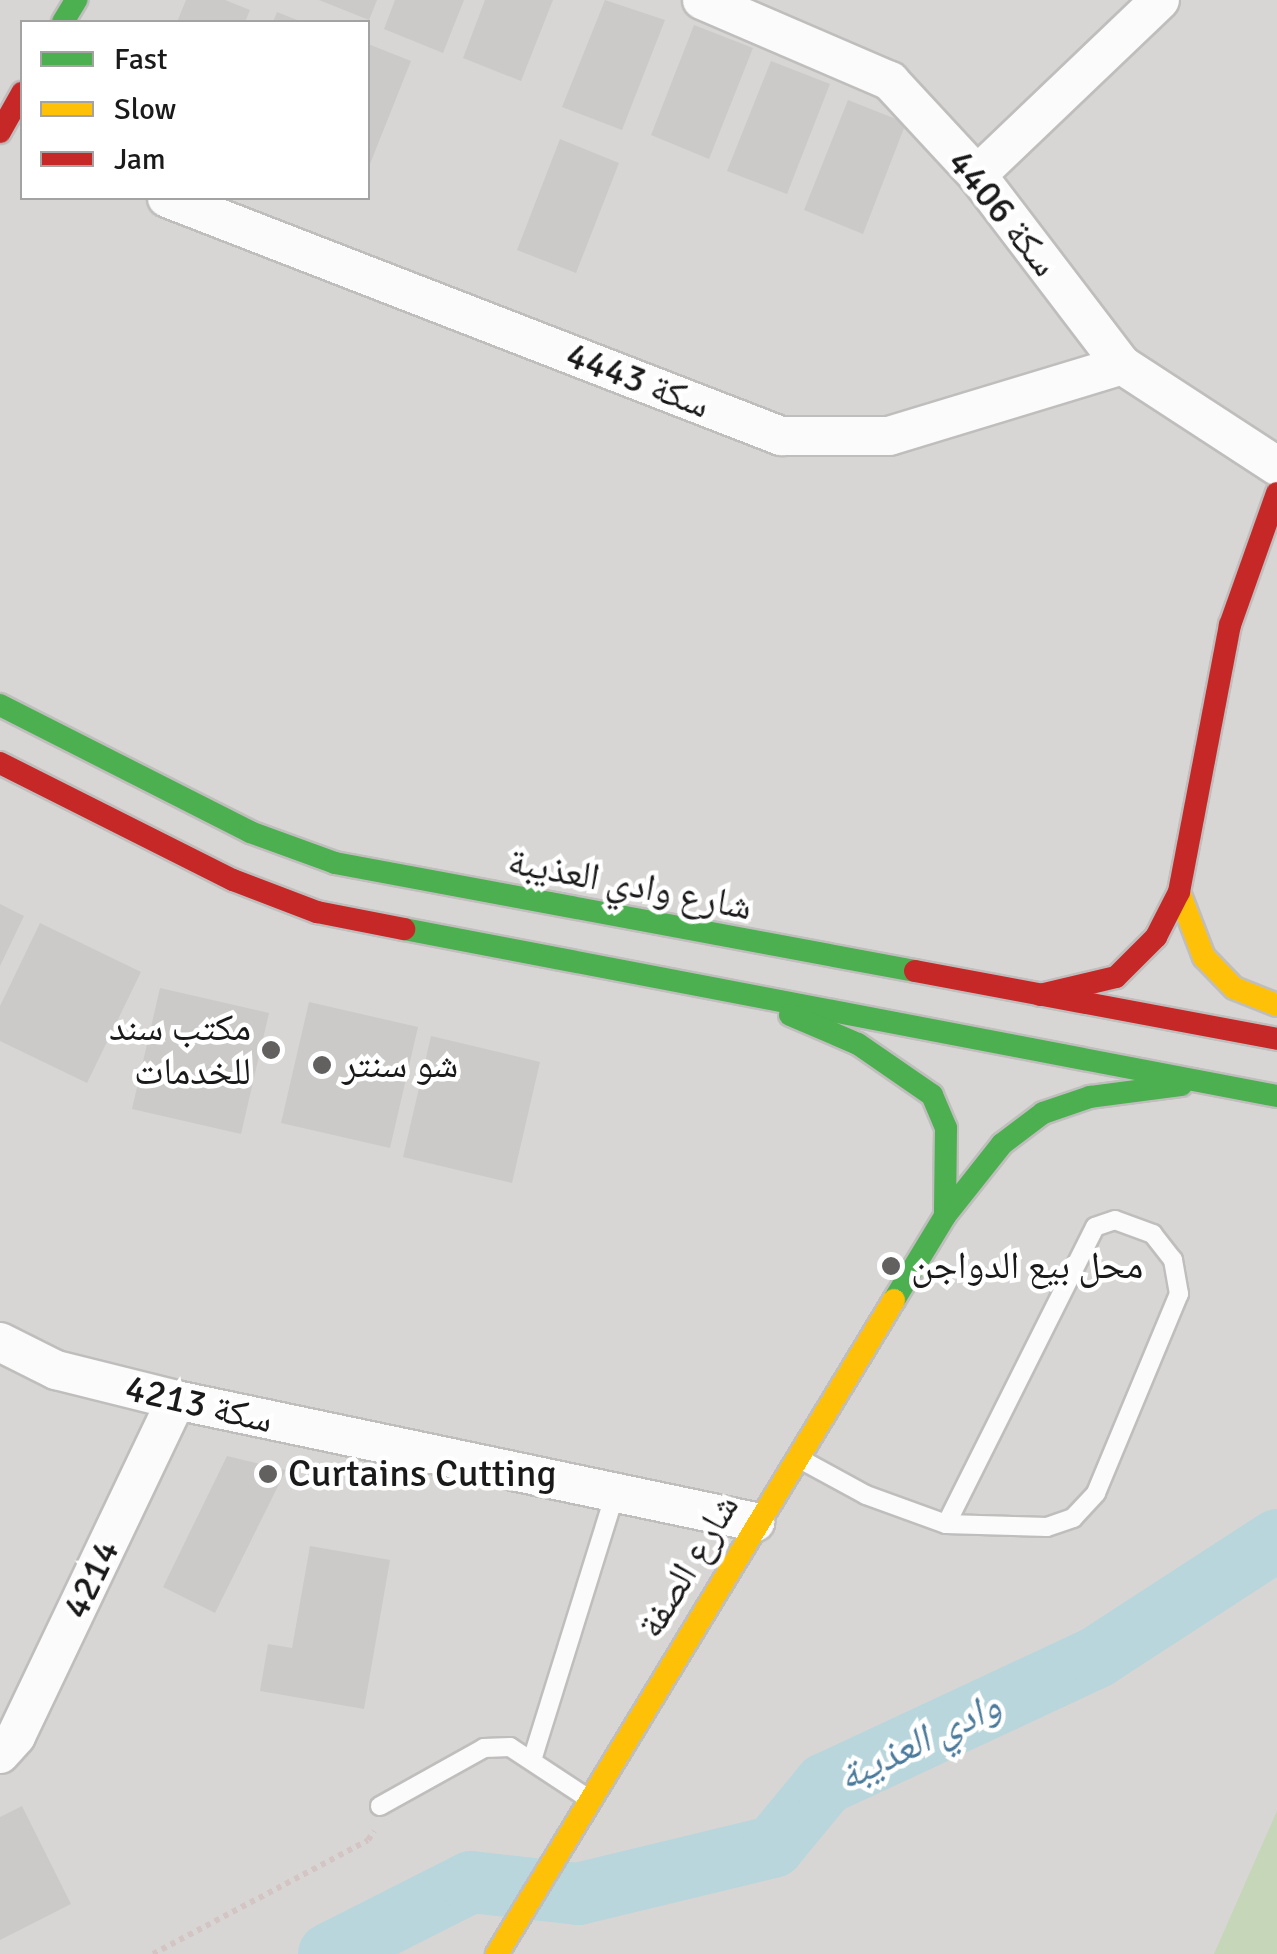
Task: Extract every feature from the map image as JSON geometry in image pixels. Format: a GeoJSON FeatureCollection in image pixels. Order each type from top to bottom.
{"type":"FeatureCollection","features":[{"type":"Feature","properties":{"kind":"main road"},"geometry":{"type":"LineString","coordinates":[[0,133],[20,97]]}},
{"type":"Feature","properties":{"kind":"main road"},"geometry":{"type":"LineString","coordinates":[[1033,996],[1116,977],[1156,937],[1179,892],[1230,625],[1277,493]]}},
{"type":"Feature","properties":{"kind":"main road","name":"شارع وادي العذيبة"},"geometry":{"type":"LineString","coordinates":[[0,705],[250,832],[335,863],[1033,996],[1277,1038]]}},
{"type":"Feature","properties":{"kind":"main road"},"geometry":{"type":"LineString","coordinates":[[0,763],[234,880],[317,912],[757,1001],[1277,1096]]}},
{"type":"Feature","properties":{"kind":"main road"},"geometry":{"type":"LineString","coordinates":[[1179,892],[1204,958],[1234,988],[1277,1005]]}},
{"type":"Feature","properties":{"kind":"main road","name":"شارع الصفة"},"geometry":{"type":"LineString","coordinates":[[757,1001],[858,1044],[932,1095],[948,1142],[945,1216]]}},
{"type":"Feature","properties":{"kind":"main road","name":"شارع الصفة"},"geometry":{"type":"LineString","coordinates":[[497,1954],[755,1522],[945,1216],[1002,1144],[1043,1114],[1144,1086],[1211,1084]]}},
{"type":"Feature","properties":{"kind":"street","name":"سكة 4406"},"geometry":{"type":"LineString","coordinates":[[702,0],[890,81],[976,174],[1122,365],[1277,466]]}},
{"type":"Feature","properties":{"kind":"street"},"geometry":{"type":"LineString","coordinates":[[976,174],[1160,0]]}},
{"type":"Feature","properties":{"kind":"street","name":"سكة 4443"},"geometry":{"type":"LineString","coordinates":[[171,200],[781,436],[889,436],[1122,365]]}},
{"type":"Feature","properties":{"kind":"street","name":"سكة 4213"},"geometry":{"type":"LineString","coordinates":[[0,1342],[56,1370],[176,1400],[755,1522]]}},
{"type":"Feature","properties":{"kind":"street","name":"4214"},"geometry":{"type":"LineString","coordinates":[[0,1754],[16,1736],[176,1400]]}},
{"type":"Feature","properties":{"kind":"lane"},"geometry":{"type":"LineString","coordinates":[[796,1457],[866,1495],[946,1524],[1047,1527],[1073,1518],[1096,1493],[1178,1294],[1173,1260],[1153,1234],[1114,1220],[1094,1228],[946,1524]]}},
{"type":"Feature","properties":{"kind":"lane"},"geometry":{"type":"LineString","coordinates":[[533,1757],[615,1493]]}},
{"type":"Feature","properties":{"kind":"lane"},"geometry":{"type":"LineString","coordinates":[[380,1806],[484,1748],[510,1747],[533,1757],[589,1799]]}},
{"type":"Feature","properties":{"kind":"path"},"geometry":{"type":"LineString","coordinates":[[153,1954],[368,1840],[380,1806]]}},
{"type":"Feature","properties":{"kind":"shaded area"},"geometry":{"type":"Polygon","coordinates":[[[0,0],[1277,0],[1277,1954],[0,1954],[0,0]]]}},
{"type":"Feature","properties":{"kind":"green space"},"geometry":{"type":"Polygon","coordinates":[[[1277,1811],[1277,1954],[1214,1954],[1277,1811]]]}},
{"type":"Feature","properties":{"kind":"building"},"geometry":{"type":"Polygon","coordinates":[[[186,0],[225,0],[250,10],[246,20],[178,20],[186,0]]]}},
{"type":"Feature","properties":{"kind":"building"},"geometry":{"type":"Polygon","coordinates":[[[319,0],[377,0],[369,20],[319,0]]]}},
{"type":"Feature","properties":{"kind":"building"},"geometry":{"type":"Polygon","coordinates":[[[395,0],[464,0],[443,53],[384,29],[395,0]]]}},
{"type":"Feature","properties":{"kind":"building"},"geometry":{"type":"Polygon","coordinates":[[[485,0],[553,0],[521,81],[463,58],[485,0]]]}},
{"type":"Feature","properties":{"kind":"building"},"geometry":{"type":"Polygon","coordinates":[[[605,0],[665,20],[622,130],[562,107],[605,0]]]}},
{"type":"Feature","properties":{"kind":"building"},"geometry":{"type":"Polygon","coordinates":[[[277,12],[297,20],[274,20],[277,12]]]}},
{"type":"Feature","properties":{"kind":"building"},"geometry":{"type":"Polygon","coordinates":[[[694,25],[753,48],[709,159],[651,135],[694,25]]]}},
{"type":"Feature","properties":{"kind":"building"},"geometry":{"type":"Polygon","coordinates":[[[370,45],[411,61],[370,164],[370,45]]]}},
{"type":"Feature","properties":{"kind":"building"},"geometry":{"type":"Polygon","coordinates":[[[771,61],[830,84],[787,194],[727,171],[771,61]]]}},
{"type":"Feature","properties":{"kind":"building"},"geometry":{"type":"Polygon","coordinates":[[[848,100],[906,123],[863,234],[804,210],[848,100]]]}},
{"type":"Feature","properties":{"kind":"building"},"geometry":{"type":"Polygon","coordinates":[[[560,139],[619,163],[576,273],[517,250],[560,139]]]}},
{"type":"Feature","properties":{"kind":"building"},"geometry":{"type":"Polygon","coordinates":[[[0,904],[24,916],[0,966],[0,904]]]}},
{"type":"Feature","properties":{"kind":"building"},"geometry":{"type":"Polygon","coordinates":[[[40,923],[141,972],[87,1083],[0,1041],[0,1006],[40,923]]]}},
{"type":"Feature","properties":{"kind":"building"},"geometry":{"type":"Polygon","coordinates":[[[160,988],[269,1013],[241,1134],[132,1109],[160,988]]]}},
{"type":"Feature","properties":{"kind":"building"},"geometry":{"type":"Polygon","coordinates":[[[309,1002],[418,1027],[390,1148],[281,1123],[309,1002]]]}},
{"type":"Feature","properties":{"kind":"building"},"geometry":{"type":"Polygon","coordinates":[[[431,1036],[540,1062],[512,1183],[403,1157],[431,1036]]]}},
{"type":"Feature","properties":{"kind":"building"},"geometry":{"type":"Polygon","coordinates":[[[227,1456],[286,1470],[215,1613],[163,1587],[227,1456]]]}},
{"type":"Feature","properties":{"kind":"building"},"geometry":{"type":"Polygon","coordinates":[[[310,1546],[390,1560],[364,1709],[260,1691],[268,1644],[292,1648],[310,1546]]]}},
{"type":"Feature","properties":{"kind":"building"},"geometry":{"type":"Polygon","coordinates":[[[22,1806],[71,1904],[0,1940],[0,1817],[22,1806]]]}},
{"type":"Feature","properties":{"kind":"waterway","name":"وادي العذيبة"},"geometry":{"type":"LineString","coordinates":[[329,1954],[471,1882],[578,1894],[773,1847],[825,1784],[1097,1657],[1277,1540]]}},
{"type":"Feature","properties":{"kind":"traffic: fast"},"geometry":{"type":"LineString","coordinates":[[64,20],[76,0]]}},
{"type":"Feature","properties":{"kind":"traffic: fast"},"geometry":{"type":"LineString","coordinates":[[0,705],[250,832],[335,863],[915,971]]}},
{"type":"Feature","properties":{"kind":"traffic: fast"},"geometry":{"type":"LineString","coordinates":[[404,929],[1277,1096]]}},
{"type":"Feature","properties":{"kind":"traffic: fast"},"geometry":{"type":"LineString","coordinates":[[790,1015],[858,1044],[932,1095],[946,1128],[945,1216]]}},
{"type":"Feature","properties":{"kind":"traffic: fast"},"geometry":{"type":"LineString","coordinates":[[894,1300],[945,1216],[1002,1144],[1043,1113],[1090,1097],[1181,1085]]}},
{"type":"Feature","properties":{"kind":"traffic: slow"},"geometry":{"type":"LineString","coordinates":[[1179,892],[1204,957],[1234,988],[1277,1005]]}},
{"type":"Feature","properties":{"kind":"traffic: slow"},"geometry":{"type":"LineString","coordinates":[[497,1954],[894,1300]]}},
{"type":"Feature","properties":{"kind":"traffic: jam"},"geometry":{"type":"LineString","coordinates":[[0,132],[20,97]]}},
{"type":"Feature","properties":{"kind":"traffic: jam"},"geometry":{"type":"LineString","coordinates":[[1040,995],[1116,977],[1156,937],[1179,892],[1230,625],[1277,493]]}},
{"type":"Feature","properties":{"kind":"traffic: jam"},"geometry":{"type":"LineString","coordinates":[[0,763],[233,880],[317,912],[404,929]]}},
{"type":"Feature","properties":{"kind":"traffic: jam"},"geometry":{"type":"LineString","coordinates":[[915,971],[1277,1039]]}},
{"type":"Feature","properties":{"kind":"place","name":"مكتب سند للخدمات"},"geometry":{"type":"Point","coordinates":[271,1050]}},
{"type":"Feature","properties":{"kind":"place","name":"شو سنتر"},"geometry":{"type":"Point","coordinates":[322,1065]}},
{"type":"Feature","properties":{"kind":"place","name":"محل بيع الدواجن"},"geometry":{"type":"Point","coordinates":[891,1266]}},
{"type":"Feature","properties":{"kind":"place","name":"Curtains Cutting"},"geometry":{"type":"Point","coordinates":[268,1474]}}]}
